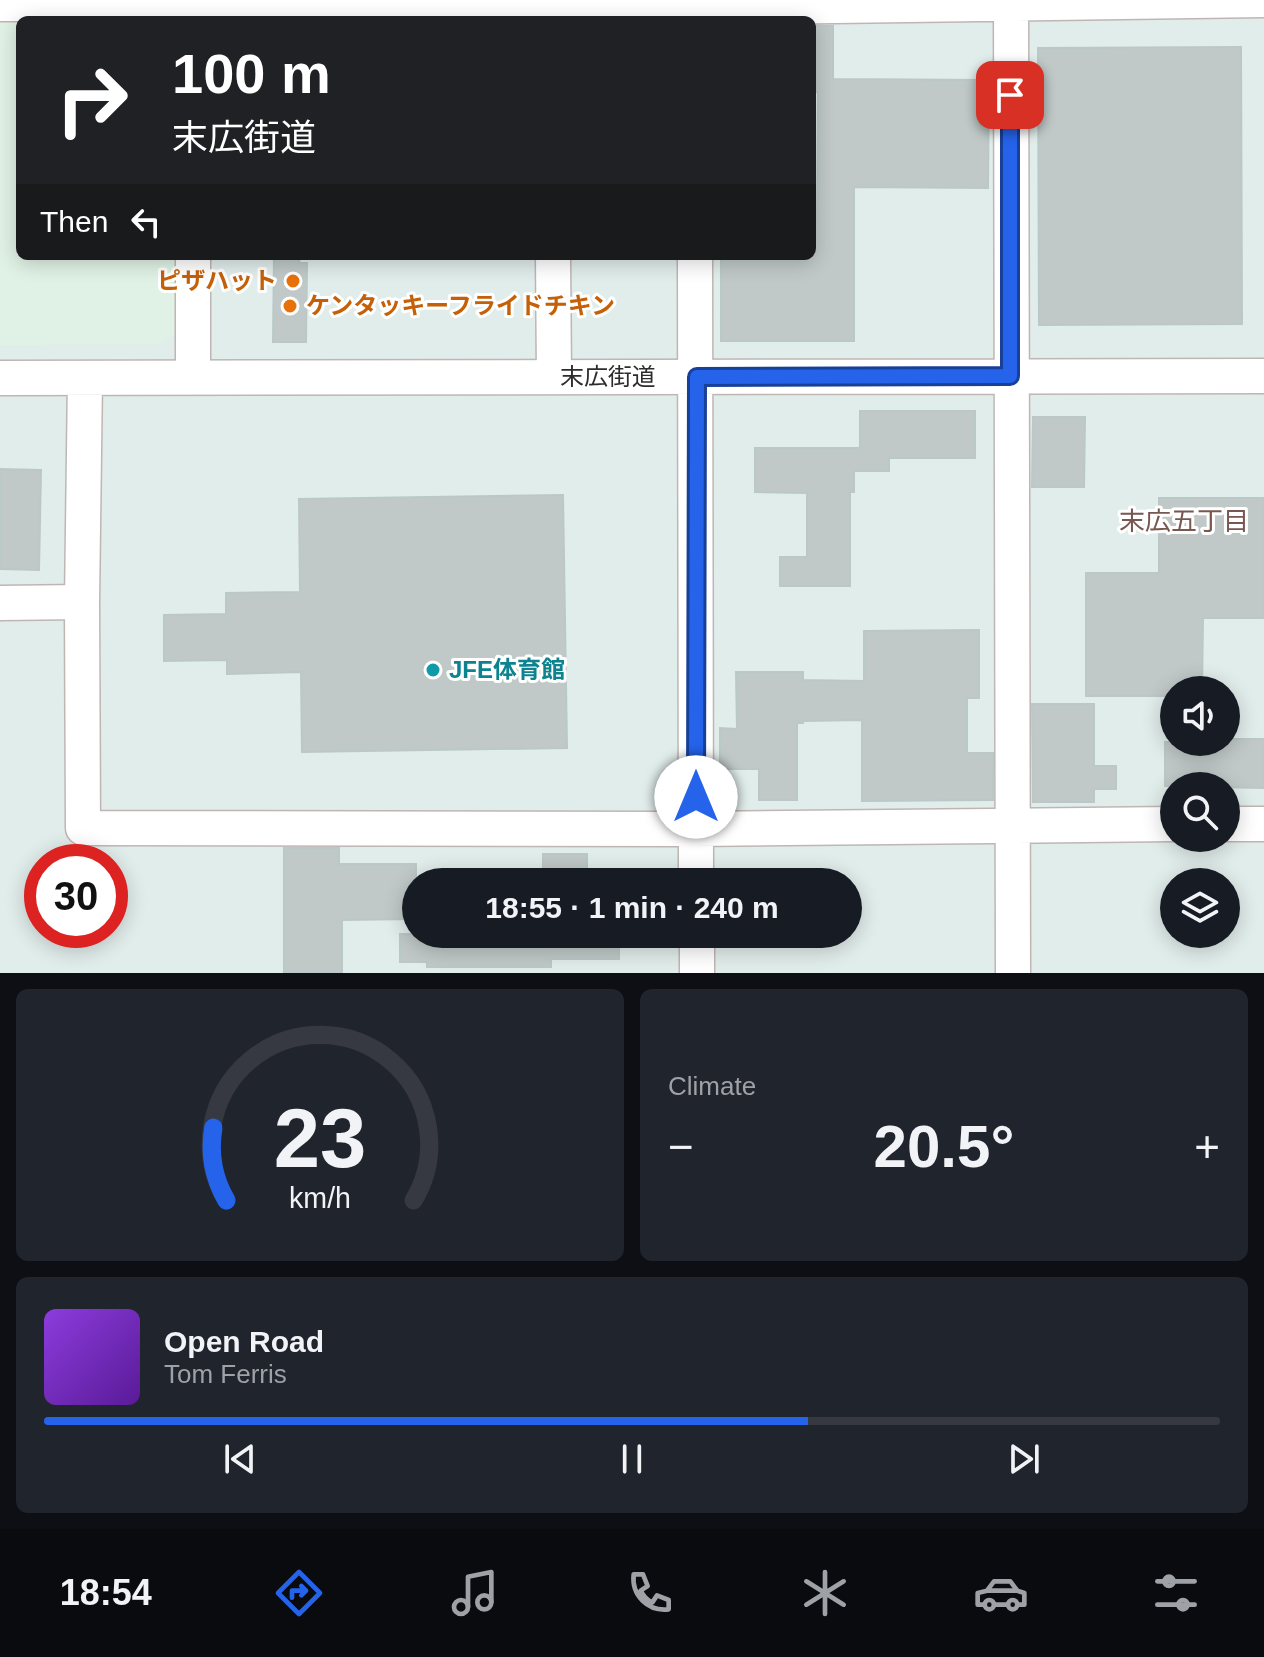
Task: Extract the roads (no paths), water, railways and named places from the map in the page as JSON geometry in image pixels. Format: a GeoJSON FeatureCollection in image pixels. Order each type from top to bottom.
{"type":"FeatureCollection","features":[{"type":"Feature","properties":{"kind":"street"},"geometry":{"type":"LineString","coordinates":[[0,4],[553,12],[1011,1],[1264,0]]}},
{"type":"Feature","properties":{"kind":"street"},"geometry":{"type":"LineString","coordinates":[[1011,1],[1013,973]]}},
{"type":"Feature","properties":{"kind":"street"},"geometry":{"type":"LineString","coordinates":[[193,260],[193,377]]}},
{"type":"Feature","properties":{"kind":"street"},"geometry":{"type":"LineString","coordinates":[[553,260],[554,377]]}},
{"type":"Feature","properties":{"kind":"street"},"geometry":{"type":"LineString","coordinates":[[695,260],[696,868]]}},
{"type":"Feature","properties":{"kind":"street","name":"末広街道"},"geometry":{"type":"LineString","coordinates":[[0,378],[1264,376]]}},
{"type":"Feature","properties":{"kind":"street"},"geometry":{"type":"LineString","coordinates":[[85,378],[83,828],[696,829],[1160,824]]}},
{"type":"Feature","properties":{"kind":"street"},"geometry":{"type":"LineString","coordinates":[[0,603],[82,602]]}},
{"type":"Feature","properties":{"kind":"street"},"geometry":{"type":"LineString","coordinates":[[1240,824],[1264,824]]}},
{"type":"Feature","properties":{"kind":"street"},"geometry":{"type":"LineString","coordinates":[[697,948],[697,973]]}},
{"type":"Feature","properties":{"kind":"place","name":"ピザハット"},"geometry":{"type":"Point","coordinates":[293,281]}},
{"type":"Feature","properties":{"kind":"place","name":"ケンタッキーフライドチキン"},"geometry":{"type":"Point","coordinates":[290,306]}},
{"type":"Feature","properties":{"kind":"place","name":"JFE体育館"},"geometry":{"type":"Point","coordinates":[433,670]}},
{"type":"Feature","properties":{"kind":"district","name":"末広五丁目"},"geometry":{"type":"Point","coordinates":[1184,521]}}]}
